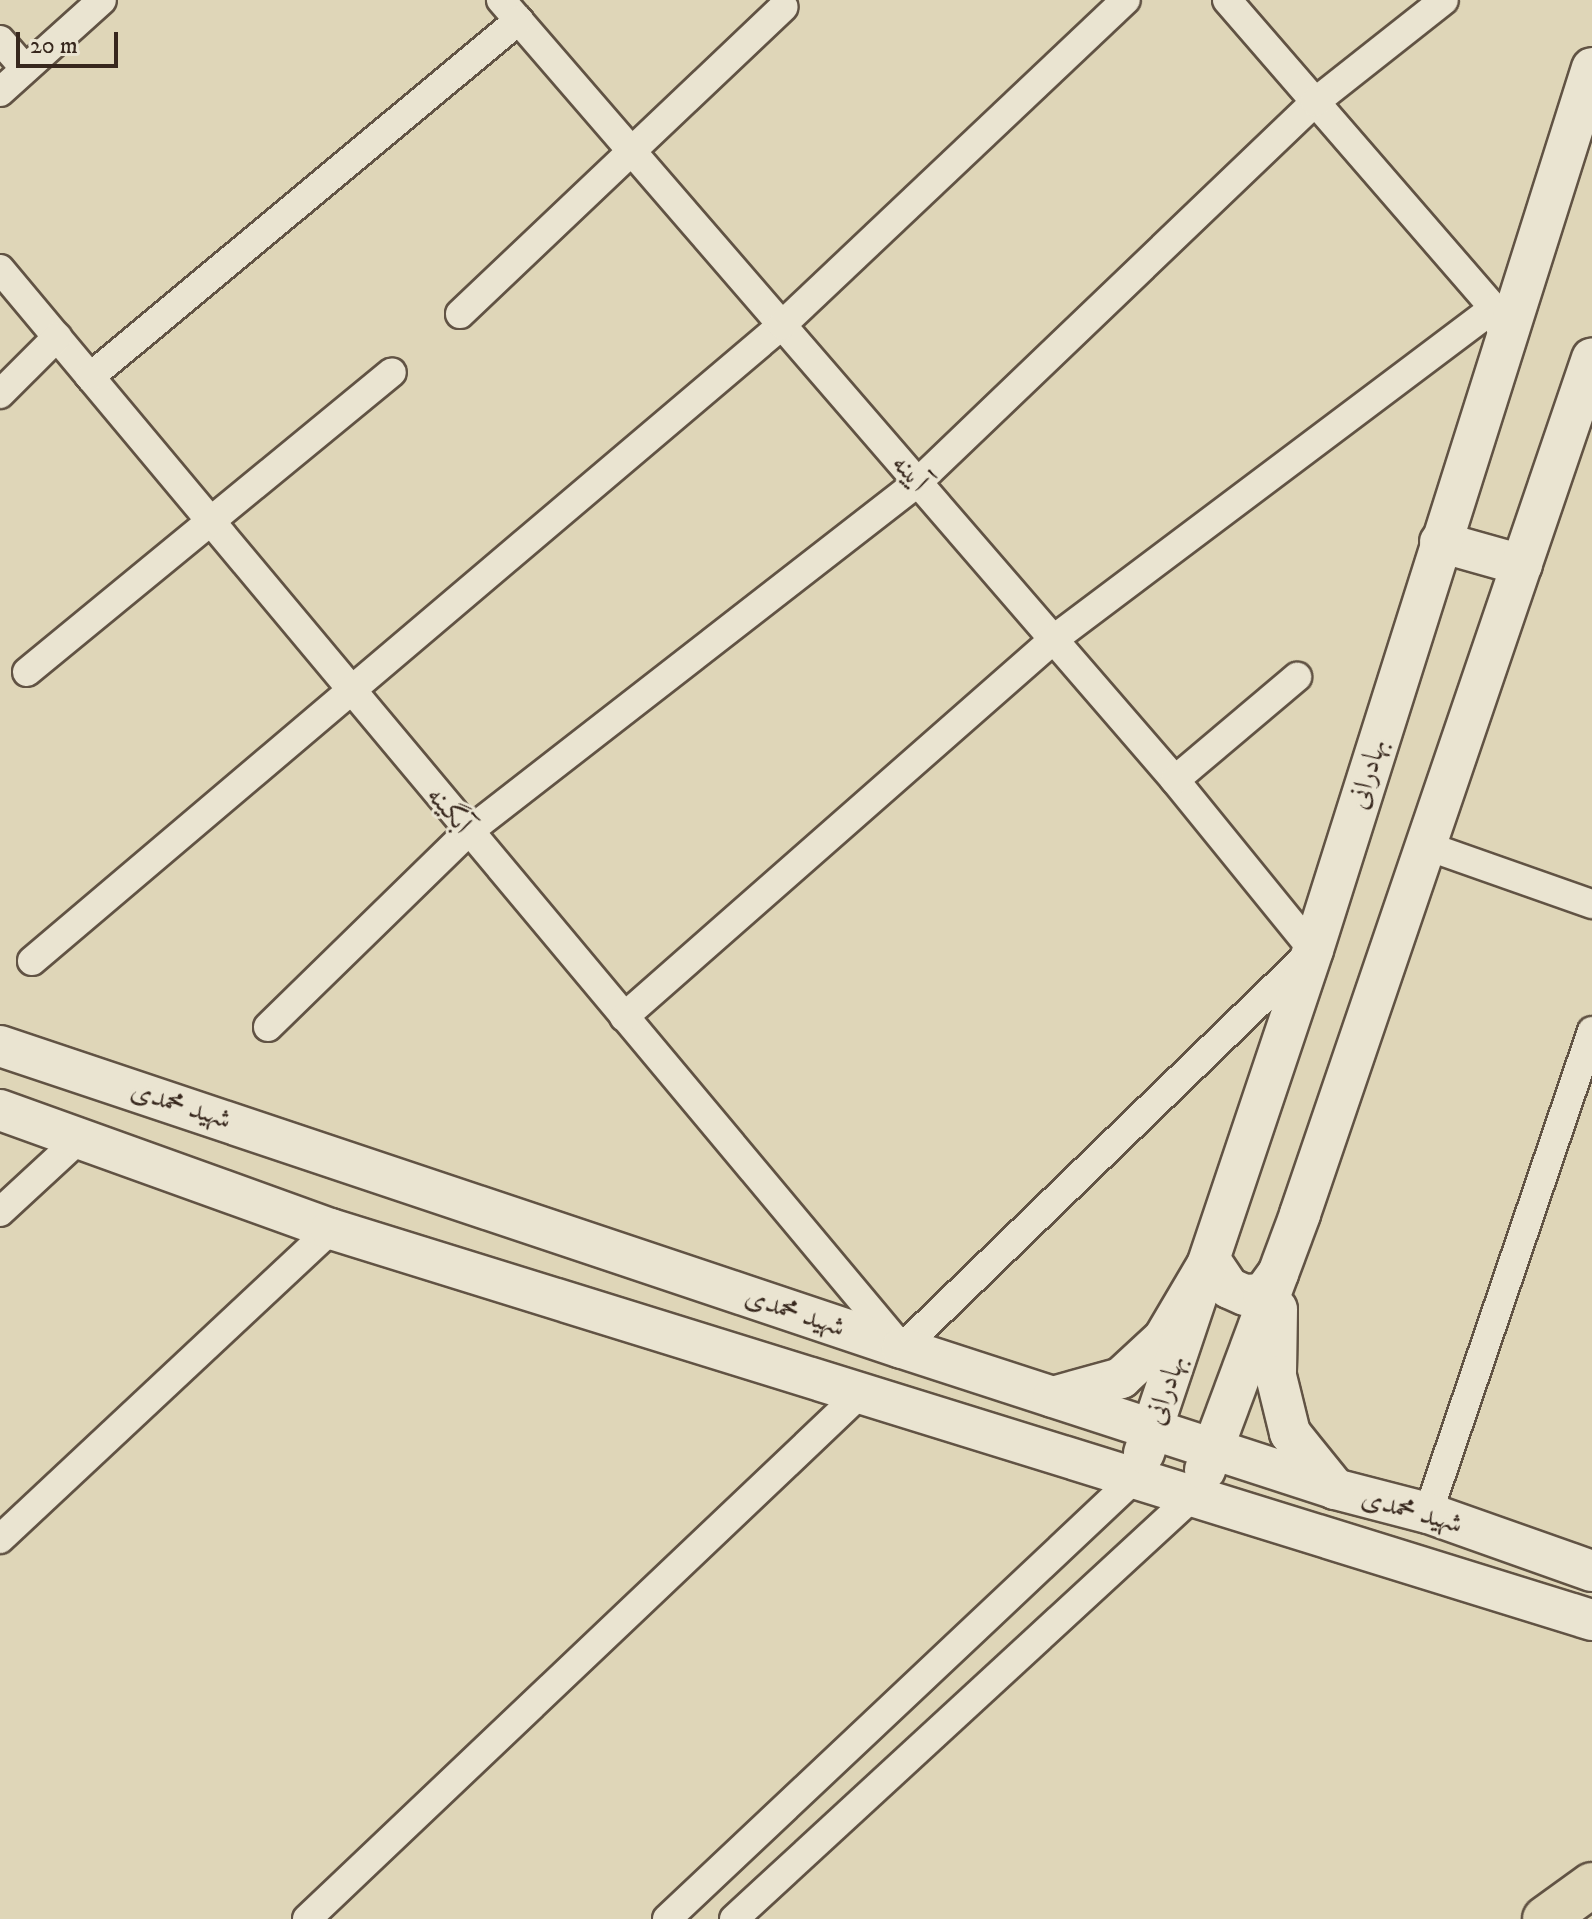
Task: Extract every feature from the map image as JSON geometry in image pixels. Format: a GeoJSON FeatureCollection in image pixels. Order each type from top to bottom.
{"type":"FeatureCollection","features":[{"type":"Feature","properties":{"kind":"main road"},"geometry":{"type":"LineString","coordinates":[[1545,1919],[1592,1885]]}},
{"type":"Feature","properties":{"kind":"street"},"geometry":{"type":"LineString","coordinates":[[0,92],[102,0]]}},
{"type":"Feature","properties":{"kind":"street"},"geometry":{"type":"LineString","coordinates":[[32,961],[782,325],[1126,0]]}},
{"type":"Feature","properties":{"kind":"street"},"geometry":{"type":"LineString","coordinates":[[624,1017],[1054,639],[1500,326],[1227,0]]}},
{"type":"Feature","properties":{"kind":"street"},"geometry":{"type":"LineString","coordinates":[[268,1027],[468,832],[918,482],[1315,102],[1444,0]]}},
{"type":"Feature","properties":{"kind":"street"},"geometry":{"type":"LineString","coordinates":[[460,314],[632,156],[784,7]]}},
{"type":"Feature","properties":{"kind":"street"},"geometry":{"type":"LineString","coordinates":[[90,377],[510,10]]}},
{"type":"Feature","properties":{"kind":"street","name":"آیینه"},"geometry":{"type":"LineString","coordinates":[[510,10],[632,156],[1175,780],[1313,950]]}},
{"type":"Feature","properties":{"kind":"street"},"geometry":{"type":"LineString","coordinates":[[0,40],[25,69]]}},
{"type":"Feature","properties":{"kind":"street","name":"بهادرانی"},"geometry":{"type":"LineString","coordinates":[[1135,1478],[1313,950],[1440,542],[1500,326],[1592,68]]}},
{"type":"Feature","properties":{"kind":"street","name":"آبگینه"},"geometry":{"type":"LineString","coordinates":[[0,269],[215,523],[349,692],[902,1348]]}},
{"type":"Feature","properties":{"kind":"street"},"geometry":{"type":"LineString","coordinates":[[0,394],[57,337]]}},
{"type":"Feature","properties":{"kind":"street"},"geometry":{"type":"LineString","coordinates":[[734,1919],[1193,1496],[1216,1447],[1278,1273],[1592,358]]}},
{"type":"Feature","properties":{"kind":"street"},"geometry":{"type":"LineString","coordinates":[[27,672],[215,523],[392,372]]}},
{"type":"Feature","properties":{"kind":"street"},"geometry":{"type":"LineString","coordinates":[[1440,542],[1522,565]]}},
{"type":"Feature","properties":{"kind":"street"},"geometry":{"type":"LineString","coordinates":[[1175,780],[1297,677]]}},
{"type":"Feature","properties":{"kind":"street"},"geometry":{"type":"LineString","coordinates":[[1427,846],[1592,904]]}},
{"type":"Feature","properties":{"kind":"street"},"geometry":{"type":"LineString","coordinates":[[902,1348],[1313,950]]}},
{"type":"Feature","properties":{"kind":"street"},"geometry":{"type":"LineString","coordinates":[[1428,1513],[1592,1031]]}},
{"type":"Feature","properties":{"kind":"street","name":"شهید محمدی"},"geometry":{"type":"LineString","coordinates":[[0,1046],[902,1348],[1216,1447],[1335,1489],[1428,1513],[1592,1571]]}},
{"type":"Feature","properties":{"kind":"street","name":"شهید محمدی"},"geometry":{"type":"LineString","coordinates":[[0,1110],[331,1229],[1592,1620]]}},
{"type":"Feature","properties":{"kind":"street"},"geometry":{"type":"LineString","coordinates":[[0,1212],[79,1139]]}},
{"type":"Feature","properties":{"kind":"street"},"geometry":{"type":"LineString","coordinates":[[0,1539],[331,1229]]}},
{"type":"Feature","properties":{"kind":"street"},"geometry":{"type":"LineString","coordinates":[[1053,1397],[1121,1378],[1164,1338],[1210,1260],[1229,1288],[1245,1295],[1263,1294],[1278,1273]]}},
{"type":"Feature","properties":{"kind":"street"},"geometry":{"type":"LineString","coordinates":[[1278,1273],[1276,1376],[1290,1433],[1335,1489]]}},
{"type":"Feature","properties":{"kind":"street"},"geometry":{"type":"LineString","coordinates":[[307,1919],[862,1392]]}},
{"type":"Feature","properties":{"kind":"street"},"geometry":{"type":"LineString","coordinates":[[667,1919],[1135,1478]]}}]}
